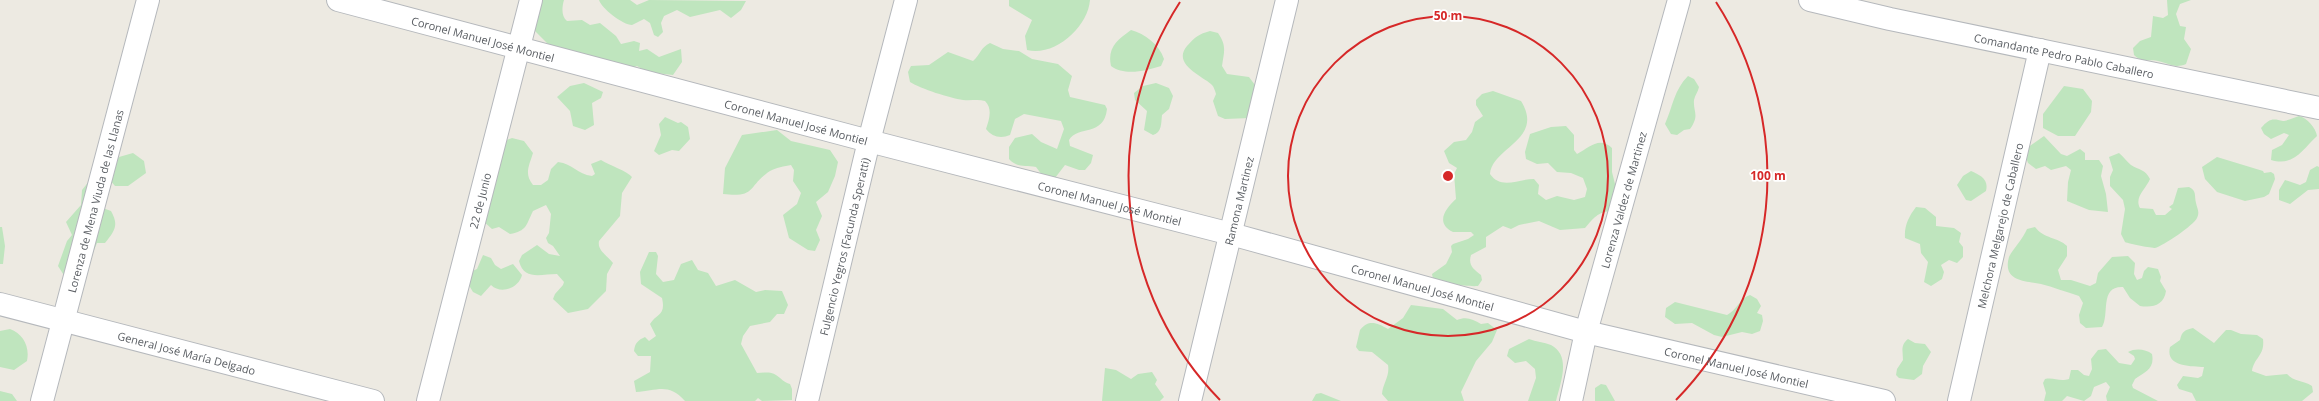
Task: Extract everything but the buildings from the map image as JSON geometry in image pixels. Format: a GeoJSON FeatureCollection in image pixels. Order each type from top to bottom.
{"type":"FeatureCollection","features":[{"type":"Feature","properties":{"kind":"street","name":"Lorenza de Mena Viuda de las Llanas"},"geometry":{"type":"LineString","coordinates":[[42,401],[148,0]]}},
{"type":"Feature","properties":{"kind":"street","name":"Coronel Manuel José Montiel"},"geometry":{"type":"LineString","coordinates":[[338,0],[868,141],[1231,234],[1586,332],[1884,401]]}},
{"type":"Feature","properties":{"kind":"street","name":"22 de Junio"},"geometry":{"type":"LineString","coordinates":[[428,401],[520,49],[531,0]]}},
{"type":"Feature","properties":{"kind":"street","name":"Fulgencio Yegros (Facunda Speratti)"},"geometry":{"type":"LineString","coordinates":[[807,401],[868,141],[906,0]]}},
{"type":"Feature","properties":{"kind":"street","name":"Ramona Martinez"},"geometry":{"type":"LineString","coordinates":[[1190,401],[1287,0]]}},
{"type":"Feature","properties":{"kind":"street","name":"Lorenza Valdez de Martinez"},"geometry":{"type":"LineString","coordinates":[[1571,401],[1586,332],[1679,0]]}},
{"type":"Feature","properties":{"kind":"street","name":"Comandante Pedro Pablo Caballero"},"geometry":{"type":"LineString","coordinates":[[1810,0],[1890,19],[2319,108]]}},
{"type":"Feature","properties":{"kind":"street","name":"Melchora Melgarejo de Caballero"},"geometry":{"type":"LineString","coordinates":[[1959,401],[2040,50]]}},
{"type":"Feature","properties":{"kind":"street","name":"General José María Delgado"},"geometry":{"type":"LineString","coordinates":[[0,304],[373,401]]}},
{"type":"Feature","properties":{"kind":"green space"},"geometry":{"type":"Polygon","coordinates":[[[539,0],[564,0],[562,8],[563,14],[567,21],[582,20],[590,25],[600,23],[616,36],[621,44],[634,41],[640,43],[639,51],[647,49],[659,57],[681,49],[682,62],[673,75],[647,72],[637,66],[629,69],[550,46],[535,31],[534,19],[539,0]]]}},
{"type":"Feature","properties":{"kind":"green space"},"geometry":{"type":"Polygon","coordinates":[[[599,0],[630,0],[637,5],[649,0],[746,1],[741,10],[731,18],[720,10],[690,17],[677,10],[664,16],[661,23],[663,32],[658,37],[654,35],[650,23],[644,19],[632,25],[623,22],[608,11],[599,0]]]}},
{"type":"Feature","properties":{"kind":"green space"},"geometry":{"type":"Polygon","coordinates":[[[1009,0],[1090,0],[1088,10],[1077,30],[1059,44],[1048,49],[1038,51],[1027,50],[1025,36],[1032,20],[1009,6],[1009,0]]]}},
{"type":"Feature","properties":{"kind":"green space"},"geometry":{"type":"Polygon","coordinates":[[[2167,0],[2191,0],[2180,4],[2176,14],[2180,26],[2186,27],[2184,39],[2191,49],[2186,64],[2178,66],[2158,61],[2142,60],[2134,55],[2133,48],[2140,41],[2151,37],[2153,16],[2163,18],[2168,15],[2167,0]]]}},
{"type":"Feature","properties":{"kind":"green space"},"geometry":{"type":"Polygon","coordinates":[[[1131,30],[1141,34],[1155,44],[1164,59],[1161,66],[1149,70],[1129,72],[1116,69],[1111,66],[1110,54],[1114,45],[1121,37],[1131,30]]]}},
{"type":"Feature","properties":{"kind":"green space"},"geometry":{"type":"Polygon","coordinates":[[[1210,31],[1218,33],[1223,42],[1224,53],[1222,66],[1227,74],[1249,77],[1258,89],[1250,118],[1225,119],[1218,116],[1213,101],[1216,94],[1212,85],[1191,70],[1183,59],[1183,53],[1187,46],[1195,38],[1210,31]]]}},
{"type":"Feature","properties":{"kind":"green space"},"geometry":{"type":"Polygon","coordinates":[[[990,43],[1003,49],[1019,51],[1032,59],[1058,64],[1072,76],[1068,90],[1070,97],[1105,105],[1107,109],[1105,118],[1101,124],[1078,133],[1069,140],[1070,146],[1093,155],[1091,163],[1085,170],[1079,170],[1065,165],[1055,178],[1042,175],[1036,167],[1018,165],[1009,159],[1009,147],[1015,138],[1032,134],[1041,142],[1057,149],[1064,129],[1061,121],[1024,114],[1015,119],[1010,135],[1003,137],[997,136],[991,134],[986,129],[990,111],[985,101],[963,100],[951,97],[928,90],[910,82],[908,72],[911,66],[929,65],[948,52],[973,61],[990,43]]]}},
{"type":"Feature","properties":{"kind":"green space"},"geometry":{"type":"Polygon","coordinates":[[[1688,76],[1694,79],[1699,87],[1694,100],[1695,120],[1690,129],[1684,130],[1677,135],[1671,134],[1665,124],[1677,93],[1683,81],[1688,76]]]}},
{"type":"Feature","properties":{"kind":"green space"},"geometry":{"type":"Polygon","coordinates":[[[584,83],[603,92],[601,98],[592,103],[594,125],[585,130],[573,126],[570,111],[557,97],[570,86],[584,83]]]}},
{"type":"Feature","properties":{"kind":"green space"},"geometry":{"type":"Polygon","coordinates":[[[1156,83],[1169,88],[1173,96],[1169,109],[1162,115],[1160,130],[1153,135],[1144,130],[1147,111],[1135,100],[1134,93],[1143,86],[1156,83]]]}},
{"type":"Feature","properties":{"kind":"green space"},"geometry":{"type":"Polygon","coordinates":[[[2064,86],[2083,89],[2092,101],[2091,112],[2075,136],[2058,136],[2043,128],[2043,114],[2064,86]]]}},
{"type":"Feature","properties":{"kind":"green space"},"geometry":{"type":"Polygon","coordinates":[[[1493,91],[1521,101],[1527,114],[1527,125],[1522,134],[1493,165],[1490,174],[1494,179],[1505,183],[1534,179],[1539,185],[1538,194],[1546,200],[1557,196],[1574,200],[1585,197],[1587,189],[1583,178],[1571,173],[1557,172],[1548,163],[1537,164],[1526,159],[1525,152],[1530,134],[1551,127],[1566,126],[1574,135],[1574,150],[1577,154],[1598,143],[1603,143],[1612,148],[1612,172],[1618,196],[1612,211],[1599,214],[1585,228],[1560,230],[1539,221],[1519,225],[1511,229],[1503,226],[1486,237],[1486,247],[1471,255],[1470,262],[1472,266],[1481,275],[1482,280],[1478,286],[1449,283],[1433,279],[1432,274],[1446,264],[1452,252],[1451,246],[1474,235],[1471,232],[1453,232],[1444,224],[1443,220],[1445,211],[1456,199],[1454,174],[1457,168],[1449,163],[1444,151],[1454,142],[1466,140],[1472,132],[1475,122],[1483,116],[1476,105],[1476,100],[1482,94],[1493,91]]]}},
{"type":"Feature","properties":{"kind":"green space"},"geometry":{"type":"Polygon","coordinates":[[[2299,116],[2311,124],[2317,136],[2292,159],[2279,162],[2271,160],[2272,150],[2282,145],[2289,135],[2284,133],[2271,139],[2264,134],[2261,128],[2271,120],[2285,121],[2299,116]]]}},
{"type":"Feature","properties":{"kind":"green space"},"geometry":{"type":"Polygon","coordinates":[[[665,117],[678,123],[681,122],[688,127],[690,139],[679,151],[672,150],[659,155],[654,151],[661,135],[659,124],[665,117]]]}},
{"type":"Feature","properties":{"kind":"green space"},"geometry":{"type":"Polygon","coordinates":[[[777,130],[791,141],[830,150],[838,162],[835,176],[828,192],[816,202],[822,216],[816,230],[820,240],[815,251],[808,250],[789,238],[783,215],[797,204],[801,193],[793,181],[794,170],[791,165],[770,171],[763,176],[751,190],[747,192],[734,195],[723,194],[725,168],[742,135],[777,130]]]}},
{"type":"Feature","properties":{"kind":"green space"},"geometry":{"type":"Polygon","coordinates":[[[2044,136],[2061,154],[2067,156],[2080,149],[2085,153],[2085,160],[2099,160],[2103,166],[2101,176],[2106,194],[2108,212],[2089,210],[2067,201],[2068,182],[2071,170],[2066,166],[2051,170],[2045,166],[2036,169],[2028,163],[2025,155],[2027,148],[2044,136]]]}},
{"type":"Feature","properties":{"kind":"green space"},"geometry":{"type":"Polygon","coordinates":[[[512,138],[524,141],[533,153],[528,173],[530,181],[533,185],[541,185],[548,180],[551,169],[558,162],[592,176],[595,174],[591,164],[601,160],[632,177],[622,193],[620,216],[599,241],[601,251],[613,263],[607,274],[606,291],[588,309],[568,313],[553,299],[564,282],[557,274],[534,275],[529,274],[521,267],[519,261],[522,255],[537,245],[549,254],[560,256],[553,246],[548,243],[546,238],[549,233],[551,214],[546,205],[533,211],[525,227],[516,233],[510,234],[499,227],[492,229],[482,220],[504,141],[512,138]]]}},
{"type":"Feature","properties":{"kind":"green space"},"geometry":{"type":"Polygon","coordinates":[[[133,153],[144,161],[146,173],[128,186],[115,186],[110,180],[113,164],[119,157],[133,153]]]}},
{"type":"Feature","properties":{"kind":"green space"},"geometry":{"type":"Polygon","coordinates":[[[2119,153],[2131,165],[2144,171],[2150,179],[2139,197],[2138,200],[2140,208],[2153,209],[2156,215],[2165,215],[2172,209],[2169,207],[2173,204],[2178,188],[2189,187],[2194,192],[2198,210],[2198,216],[2195,221],[2178,235],[2155,248],[2125,242],[2121,234],[2125,209],[2123,200],[2110,186],[2110,177],[2113,170],[2109,157],[2119,153]]]}},
{"type":"Feature","properties":{"kind":"green space"},"geometry":{"type":"Polygon","coordinates":[[[2217,157],[2263,171],[2264,173],[2271,172],[2274,174],[2275,179],[2269,194],[2264,197],[2245,201],[2217,192],[2205,179],[2202,167],[2217,157]]]}},
{"type":"Feature","properties":{"kind":"green space"},"geometry":{"type":"Polygon","coordinates":[[[2317,166],[2319,167],[2319,189],[2308,190],[2290,204],[2279,200],[2279,190],[2285,180],[2300,185],[2306,182],[2310,170],[2317,166]]]}},
{"type":"Feature","properties":{"kind":"green space"},"geometry":{"type":"Polygon","coordinates":[[[1971,171],[1978,174],[1985,180],[1987,187],[1986,191],[1971,201],[1966,200],[1957,185],[1963,176],[1971,171]]]}},
{"type":"Feature","properties":{"kind":"green space"},"geometry":{"type":"Polygon","coordinates":[[[90,180],[100,207],[111,211],[115,220],[115,228],[105,243],[97,243],[89,262],[67,280],[58,266],[67,241],[72,235],[66,222],[81,205],[82,190],[90,180]]]}},
{"type":"Feature","properties":{"kind":"green space"},"geometry":{"type":"Polygon","coordinates":[[[1916,207],[1925,208],[1936,217],[1936,226],[1954,228],[1961,233],[1959,242],[1963,247],[1963,257],[1957,263],[1949,260],[1941,265],[1944,272],[1942,279],[1931,286],[1924,282],[1928,262],[1921,253],[1920,244],[1905,238],[1905,229],[1911,214],[1916,207]]]}},
{"type":"Feature","properties":{"kind":"green space"},"geometry":{"type":"Polygon","coordinates":[[[0,227],[2,227],[5,246],[3,264],[0,264],[0,227]]]}},
{"type":"Feature","properties":{"kind":"green space"},"geometry":{"type":"Polygon","coordinates":[[[2035,227],[2043,234],[2067,246],[2067,256],[2058,270],[2061,280],[2071,280],[2090,286],[2096,283],[2098,273],[2112,257],[2128,256],[2135,263],[2134,274],[2137,280],[2142,278],[2144,271],[2148,267],[2158,269],[2161,277],[2160,281],[2166,291],[2163,300],[2153,306],[2140,306],[2130,298],[2123,287],[2116,288],[2111,291],[2108,296],[2102,327],[2086,328],[2080,323],[2079,315],[2083,303],[2079,296],[2046,285],[2022,281],[2012,276],[2009,271],[2008,265],[2010,254],[2027,229],[2035,227]]]}},
{"type":"Feature","properties":{"kind":"green space"},"geometry":{"type":"Polygon","coordinates":[[[649,252],[656,252],[658,256],[656,274],[663,282],[674,280],[681,264],[692,260],[698,270],[708,273],[716,286],[735,280],[756,292],[765,290],[782,291],[788,305],[784,314],[777,314],[770,322],[750,326],[743,336],[741,344],[757,373],[774,374],[790,384],[792,389],[792,400],[762,401],[758,398],[755,401],[685,401],[673,391],[668,390],[656,389],[636,392],[634,381],[650,372],[651,356],[638,356],[634,351],[635,346],[637,342],[645,337],[649,341],[656,336],[650,324],[660,314],[663,308],[662,298],[641,284],[640,272],[649,252]]]}},
{"type":"Feature","properties":{"kind":"green space"},"geometry":{"type":"Polygon","coordinates":[[[483,255],[491,258],[495,265],[501,269],[513,264],[522,275],[520,280],[514,287],[509,289],[504,290],[495,288],[491,285],[481,296],[473,292],[467,282],[470,272],[477,269],[483,255]]]}},
{"type":"Feature","properties":{"kind":"green space"},"geometry":{"type":"Polygon","coordinates":[[[1750,295],[1757,299],[1761,306],[1757,313],[1762,315],[1763,321],[1760,331],[1752,334],[1742,332],[1722,337],[1714,335],[1692,323],[1675,324],[1665,317],[1666,308],[1675,302],[1727,315],[1750,295]]]}},
{"type":"Feature","properties":{"kind":"green space"},"geometry":{"type":"Polygon","coordinates":[[[1411,305],[1443,309],[1457,320],[1466,318],[1472,319],[1481,324],[1488,323],[1497,330],[1492,342],[1476,361],[1461,392],[1464,401],[1388,401],[1382,394],[1388,373],[1388,365],[1372,352],[1359,351],[1356,347],[1360,330],[1363,327],[1367,324],[1373,323],[1388,329],[1403,318],[1411,305]]]}},
{"type":"Feature","properties":{"kind":"green space"},"geometry":{"type":"Polygon","coordinates":[[[2193,328],[2214,343],[2226,330],[2231,330],[2241,334],[2257,335],[2263,339],[2263,345],[2261,353],[2253,366],[2252,371],[2266,376],[2287,374],[2290,377],[2312,386],[2313,392],[2302,401],[2196,401],[2192,393],[2179,389],[2177,385],[2183,376],[2198,378],[2202,376],[2204,367],[2186,366],[2180,364],[2175,362],[2169,354],[2170,347],[2180,340],[2186,330],[2193,328]]]}},
{"type":"Feature","properties":{"kind":"green space"},"geometry":{"type":"Polygon","coordinates":[[[10,329],[22,337],[28,356],[27,361],[14,370],[0,367],[0,331],[10,329]]]}},
{"type":"Feature","properties":{"kind":"green space"},"geometry":{"type":"Polygon","coordinates":[[[1529,339],[1551,345],[1561,356],[1563,371],[1556,401],[1528,401],[1536,378],[1535,369],[1526,361],[1515,363],[1507,356],[1509,349],[1529,339]]]}},
{"type":"Feature","properties":{"kind":"green space"},"geometry":{"type":"Polygon","coordinates":[[[1908,339],[1915,343],[1925,344],[1931,352],[1923,366],[1922,374],[1914,380],[1899,378],[1896,375],[1897,369],[1903,360],[1903,346],[1905,341],[1908,339]]]}},
{"type":"Feature","properties":{"kind":"green space"},"geometry":{"type":"Polygon","coordinates":[[[2106,349],[2119,363],[2131,365],[2135,359],[2134,356],[2128,352],[2140,350],[2147,351],[2152,354],[2153,359],[2151,367],[2135,379],[2132,385],[2133,388],[2158,401],[2107,401],[2106,396],[2110,387],[2106,382],[2094,387],[2091,396],[2084,401],[2067,396],[2062,401],[2044,401],[2046,393],[2043,383],[2045,379],[2069,379],[2071,370],[2078,370],[2084,375],[2089,376],[2092,369],[2091,359],[2098,350],[2106,349]]]}},
{"type":"Feature","properties":{"kind":"green space"},"geometry":{"type":"Polygon","coordinates":[[[1105,368],[1116,370],[1131,379],[1138,374],[1152,372],[1157,380],[1155,384],[1164,397],[1160,401],[1102,401],[1105,368]]]}},
{"type":"Feature","properties":{"kind":"green space"},"geometry":{"type":"Polygon","coordinates":[[[1601,384],[1606,385],[1615,401],[1595,401],[1595,388],[1601,384]]]}},
{"type":"Feature","properties":{"kind":"green space"},"geometry":{"type":"Polygon","coordinates":[[[0,391],[12,394],[17,401],[0,401],[0,391]]]}},
{"type":"Feature","properties":{"kind":"green space"},"geometry":{"type":"Polygon","coordinates":[[[1321,393],[1341,401],[1312,401],[1316,394],[1321,393]]]}}]}
